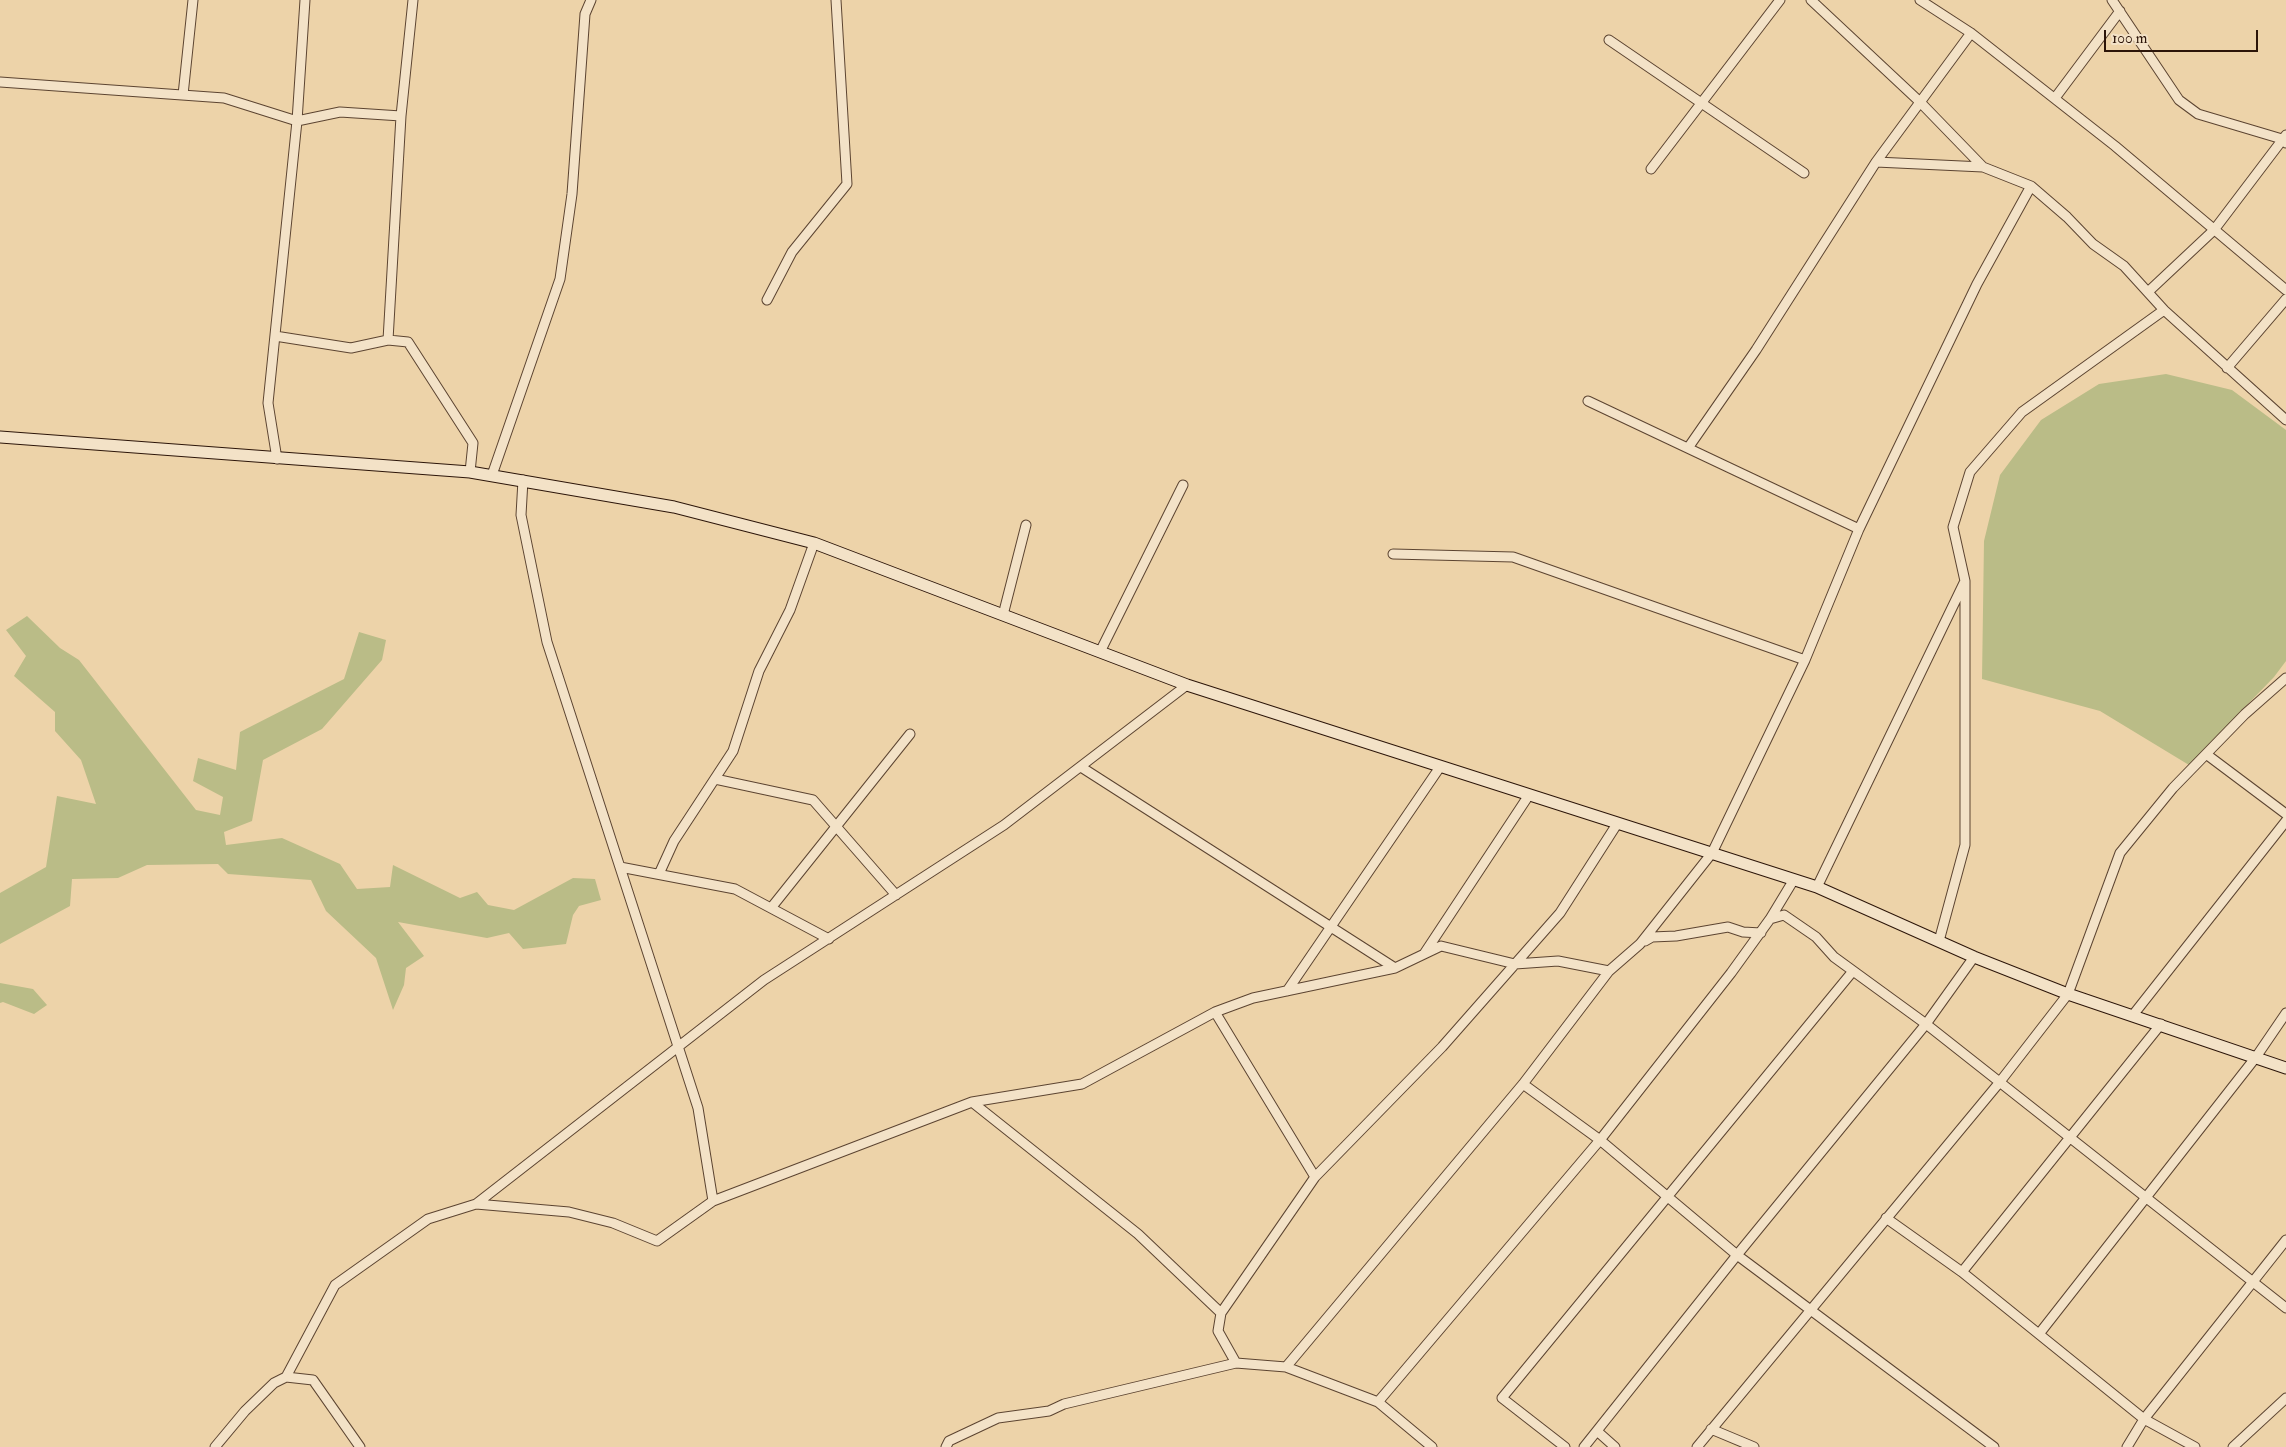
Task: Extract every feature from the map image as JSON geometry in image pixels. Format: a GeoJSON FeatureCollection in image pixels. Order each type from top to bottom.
{"type":"FeatureCollection","features":[{"type":"Feature","properties":{"kind":"street"},"geometry":{"type":"LineString","coordinates":[[183,95],[193,0]]}},
{"type":"Feature","properties":{"kind":"street"},"geometry":{"type":"LineString","coordinates":[[277,459],[268,403],[297,121],[305,0]]}},
{"type":"Feature","properties":{"kind":"street"},"geometry":{"type":"LineString","coordinates":[[388,340],[401,116],[413,0]]}},
{"type":"Feature","properties":{"kind":"street"},"geometry":{"type":"LineString","coordinates":[[492,475],[560,280],[572,194],[585,14],[591,0]]}},
{"type":"Feature","properties":{"kind":"street"},"geometry":{"type":"LineString","coordinates":[[767,300],[792,252],[847,184],[836,0]]}},
{"type":"Feature","properties":{"kind":"street"},"geometry":{"type":"LineString","coordinates":[[1651,169],[1780,0]]}},
{"type":"Feature","properties":{"kind":"street"},"geometry":{"type":"LineString","coordinates":[[1811,0],[1920,102],[1983,167]]}},
{"type":"Feature","properties":{"kind":"street"},"geometry":{"type":"LineString","coordinates":[[1920,0],[1971,33],[2055,98],[2286,290]]}},
{"type":"Feature","properties":{"kind":"street"},"geometry":{"type":"LineString","coordinates":[[2112,0],[2179,100],[2198,114],[2285,139],[2214,230],[2149,291]]}},
{"type":"Feature","properties":{"kind":"street"},"geometry":{"type":"LineString","coordinates":[[2055,98],[2120,11]]}},
{"type":"Feature","properties":{"kind":"street"},"geometry":{"type":"LineString","coordinates":[[1688,448],[1756,350],[1876,162],[1971,33]]}},
{"type":"Feature","properties":{"kind":"street"},"geometry":{"type":"LineString","coordinates":[[1609,40],[1804,173]]}},
{"type":"Feature","properties":{"kind":"street"},"geometry":{"type":"LineString","coordinates":[[0,82],[224,98],[297,121],[340,112],[401,116]]}},
{"type":"Feature","properties":{"kind":"street"},"geometry":{"type":"LineString","coordinates":[[1876,162],[1983,167],[2031,186],[2067,217],[2093,244],[2124,266],[2149,291],[2164,310],[2286,420]]}},
{"type":"Feature","properties":{"kind":"street"},"geometry":{"type":"LineString","coordinates":[[1286,1367],[1522,1084],[1609,971],[1640,944],[1712,853],[1805,660],[1859,529],[1977,284],[2031,186]]}},
{"type":"Feature","properties":{"kind":"street"},"geometry":{"type":"LineString","coordinates":[[2227,368],[2286,299]]}},
{"type":"Feature","properties":{"kind":"street"},"geometry":{"type":"LineString","coordinates":[[1939,941],[1965,845],[1965,581],[1953,526],[1970,472],[2022,412],[2164,310]]}},
{"type":"Feature","properties":{"kind":"street"},"geometry":{"type":"LineString","coordinates":[[275,336],[351,348],[388,340],[408,342],[473,443],[470,472]]}},
{"type":"Feature","properties":{"kind":"street"},"geometry":{"type":"LineString","coordinates":[[1588,401],[1859,529]]}},
{"type":"Feature","properties":{"kind":"street"},"geometry":{"type":"LineString","coordinates":[[0,437],[470,472],[674,507],[814,544],[1188,685],[1528,796],[1816,887],[1974,957],[2068,994],[2286,1068]]}},
{"type":"Feature","properties":{"kind":"street"},"geometry":{"type":"LineString","coordinates":[[523,480],[521,515],[547,642],[698,1108],[713,1201]]}},
{"type":"Feature","properties":{"kind":"street"},"geometry":{"type":"LineString","coordinates":[[1100,652],[1183,485]]}},
{"type":"Feature","properties":{"kind":"street"},"geometry":{"type":"LineString","coordinates":[[1003,615],[1026,525]]}},
{"type":"Feature","properties":{"kind":"street"},"geometry":{"type":"LineString","coordinates":[[659,874],[674,841],[733,751],[759,671],[790,610],[814,544]]}},
{"type":"Feature","properties":{"kind":"street"},"geometry":{"type":"LineString","coordinates":[[1393,554],[1513,557],[1805,660]]}},
{"type":"Feature","properties":{"kind":"street"},"geometry":{"type":"LineString","coordinates":[[1816,887],[1965,581]]}},
{"type":"Feature","properties":{"kind":"street"},"geometry":{"type":"LineString","coordinates":[[1697,1447],[1999,1083],[2068,994],[2120,853],[2173,788],[2245,714],[2286,678]]}},
{"type":"Feature","properties":{"kind":"street"},"geometry":{"type":"LineString","coordinates":[[286,1377],[336,1285],[428,1219],[476,1204],[764,980],[1004,825],[1188,685]]}},
{"type":"Feature","properties":{"kind":"street"},"geometry":{"type":"LineString","coordinates":[[771,908],[910,734]]}},
{"type":"Feature","properties":{"kind":"street"},"geometry":{"type":"LineString","coordinates":[[2206,754],[2286,814]]}},
{"type":"Feature","properties":{"kind":"street"},"geometry":{"type":"LineString","coordinates":[[1081,767],[1395,968]]}},
{"type":"Feature","properties":{"kind":"street"},"geometry":{"type":"LineString","coordinates":[[1287,991],[1440,767]]}},
{"type":"Feature","properties":{"kind":"street"},"geometry":{"type":"LineString","coordinates":[[715,779],[813,800],[896,895]]}},
{"type":"Feature","properties":{"kind":"street"},"geometry":{"type":"LineString","coordinates":[[1424,954],[1528,796]]}},
{"type":"Feature","properties":{"kind":"street"},"geometry":{"type":"LineString","coordinates":[[2133,1015],[2286,821]]}},
{"type":"Feature","properties":{"kind":"street"},"geometry":{"type":"LineString","coordinates":[[1236,1363],[1218,1331],[1221,1313],[1315,1177],[1442,1047],[1560,913],[1617,824]]}},
{"type":"Feature","properties":{"kind":"street"},"geometry":{"type":"LineString","coordinates":[[620,867],[735,889],[829,938]]}},
{"type":"Feature","properties":{"kind":"street"},"geometry":{"type":"LineString","coordinates":[[1378,1402],[1600,1140],[1761,933],[1793,881]]}},
{"type":"Feature","properties":{"kind":"street"},"geometry":{"type":"LineString","coordinates":[[1770,918],[1784,915],[1816,937],[1834,957],[1926,1024],[2069,1138],[2147,1196],[2286,1308]]}},
{"type":"Feature","properties":{"kind":"street"},"geometry":{"type":"LineString","coordinates":[[1640,944],[1652,937],[1676,936],[1728,927],[1743,932],[1761,933]]}},
{"type":"Feature","properties":{"kind":"street"},"geometry":{"type":"LineString","coordinates":[[476,1204],[569,1212],[613,1223],[657,1242],[713,1201],[972,1102],[1082,1084],[1215,1012],[1253,998],[1395,968],[1441,946],[1515,964],[1558,961],[1609,971]]}},
{"type":"Feature","properties":{"kind":"street"},"geometry":{"type":"LineString","coordinates":[[1584,1447],[1737,1255],[1926,1024],[1974,957]]}},
{"type":"Feature","properties":{"kind":"street"},"geometry":{"type":"LineString","coordinates":[[1565,1447],[1502,1398],[1853,971]]}},
{"type":"Feature","properties":{"kind":"street"},"geometry":{"type":"LineString","coordinates":[[1215,1012],[1315,1177]]}},
{"type":"Feature","properties":{"kind":"street"},"geometry":{"type":"LineString","coordinates":[[2039,1334],[2256,1057],[2286,1013]]}},
{"type":"Feature","properties":{"kind":"street"},"geometry":{"type":"LineString","coordinates":[[1962,1272],[2161,1024]]}},
{"type":"Feature","properties":{"kind":"street"},"geometry":{"type":"LineString","coordinates":[[1522,1084],[1600,1140],[1737,1255],[1994,1447]]}},
{"type":"Feature","properties":{"kind":"street"},"geometry":{"type":"LineString","coordinates":[[972,1102],[1138,1234],[1221,1313]]}},
{"type":"Feature","properties":{"kind":"street"},"geometry":{"type":"LineString","coordinates":[[1886,1218],[1962,1272],[2144,1419],[2195,1447]]}},
{"type":"Feature","properties":{"kind":"street"},"geometry":{"type":"LineString","coordinates":[[2127,1447],[2144,1419],[2286,1240]]}},
{"type":"Feature","properties":{"kind":"street"},"geometry":{"type":"LineString","coordinates":[[946,1447],[949,1441],[998,1418],[1050,1411],[1064,1404],[1236,1363],[1286,1367],[1378,1402],[1432,1447]]}},
{"type":"Feature","properties":{"kind":"street"},"geometry":{"type":"LineString","coordinates":[[215,1447],[245,1411],[274,1383],[286,1377],[313,1380],[360,1447]]}},
{"type":"Feature","properties":{"kind":"street"},"geometry":{"type":"LineString","coordinates":[[2233,1447],[2286,1398]]}},
{"type":"Feature","properties":{"kind":"street"},"geometry":{"type":"LineString","coordinates":[[1711,1430],[1754,1447]]}},
{"type":"Feature","properties":{"kind":"street"},"geometry":{"type":"LineString","coordinates":[[1597,1431],[1615,1447]]}},
{"type":"Feature","properties":{"kind":"green space"},"geometry":{"type":"Polygon","coordinates":[[[2166,374],[2232,390],[2286,430],[2286,661],[2274,677],[2189,765],[2100,711],[1982,679],[1984,541],[2000,475],[2041,420],[2099,384],[2166,374]]]}},
{"type":"Feature","properties":{"kind":"green space"},"geometry":{"type":"Polygon","coordinates":[[[27,616],[60,648],[79,660],[196,810],[220,815],[223,797],[193,781],[198,758],[236,770],[240,732],[344,679],[359,632],[386,640],[382,660],[322,729],[263,760],[252,821],[224,832],[226,845],[282,838],[340,864],[357,889],[390,887],[393,865],[460,898],[477,892],[488,905],[514,910],[573,878],[595,879],[601,900],[579,906],[573,915],[566,944],[523,949],[509,933],[487,938],[398,922],[424,956],[406,968],[404,985],[393,1010],[376,958],[326,911],[311,880],[228,874],[218,864],[147,865],[118,878],[72,879],[70,906],[0,944],[0,893],[46,867],[57,796],[96,804],[81,760],[55,731],[55,712],[14,676],[26,656],[6,630],[27,616]]]}},
{"type":"Feature","properties":{"kind":"green space"},"geometry":{"type":"Polygon","coordinates":[[[0,983],[33,989],[47,1005],[34,1014],[3,1002],[0,1003],[0,983]]]}}]}
